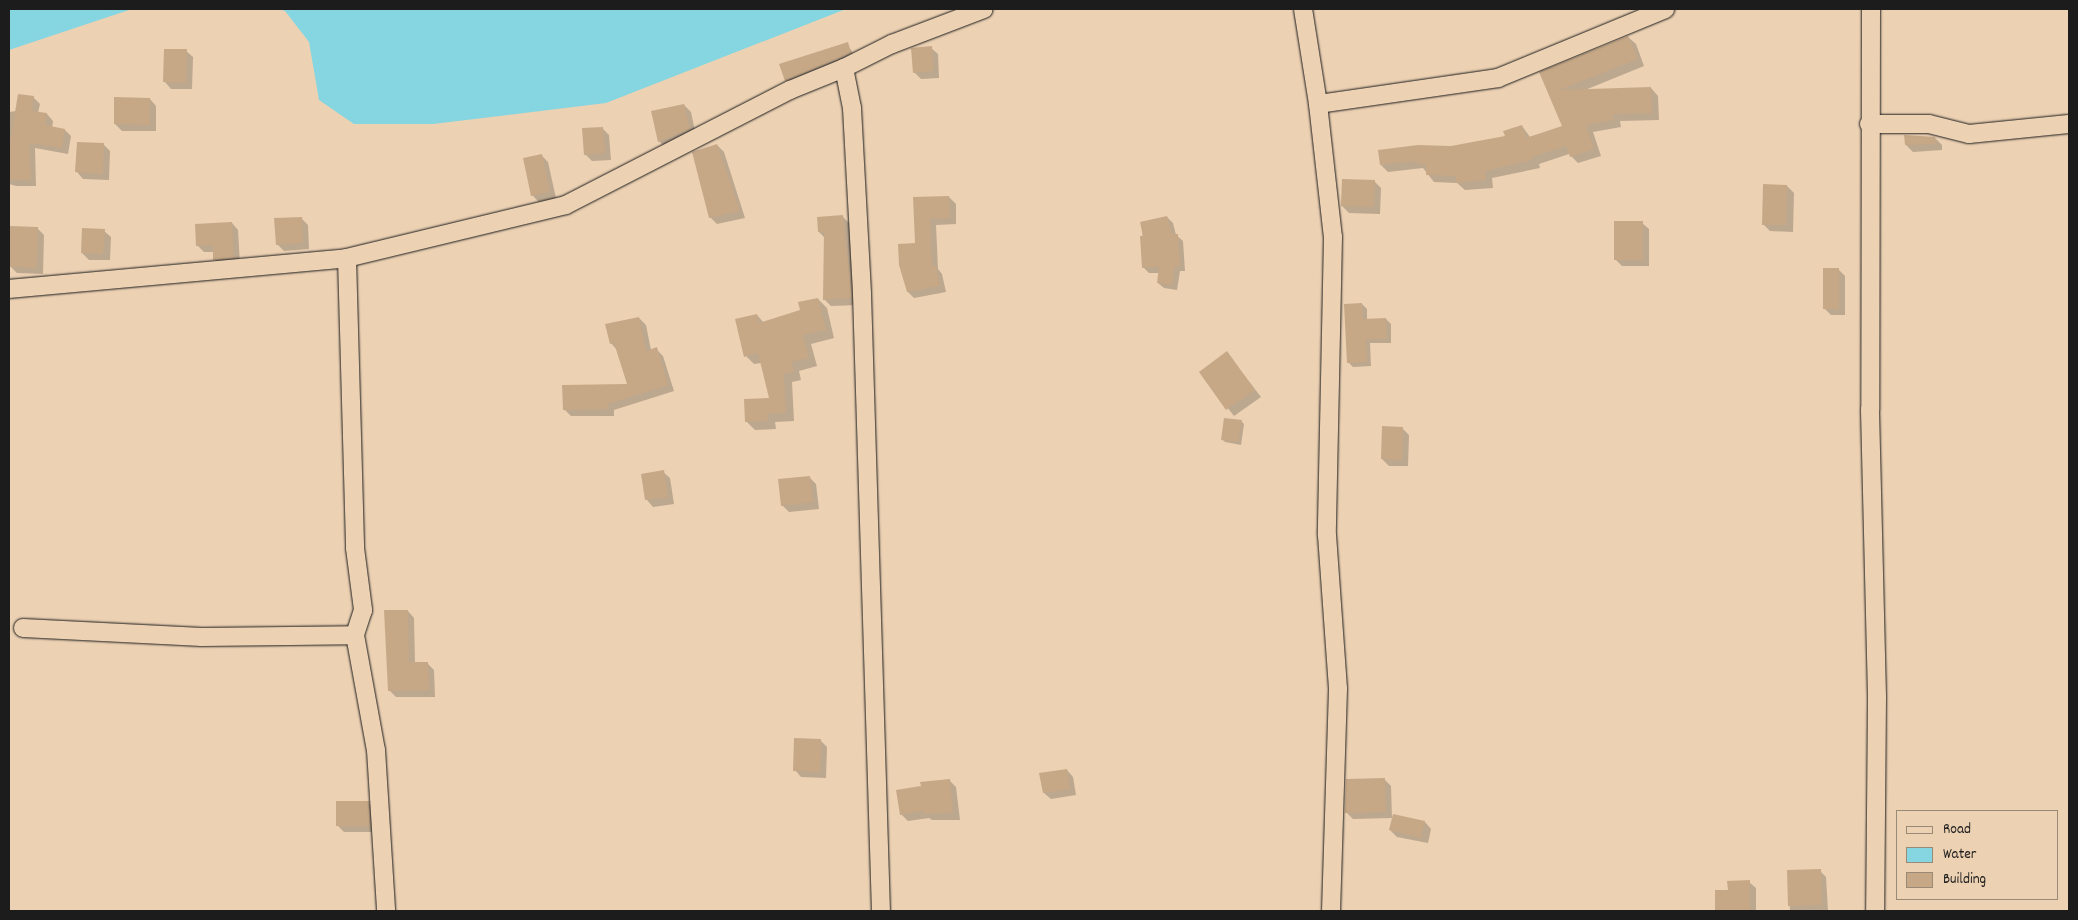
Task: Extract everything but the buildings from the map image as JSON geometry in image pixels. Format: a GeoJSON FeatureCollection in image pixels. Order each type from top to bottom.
{"type":"FeatureCollection","features":[{"type":"Feature","properties":{"kind":"street"},"geometry":{"type":"LineString","coordinates":[[9,289],[347,258],[566,205],[790,90],[844,68],[892,44],[984,9]]}},
{"type":"Feature","properties":{"kind":"street"},"geometry":{"type":"LineString","coordinates":[[1303,9],[1318,104],[1333,237],[1327,535],[1338,689],[1331,911]]}},
{"type":"Feature","properties":{"kind":"street"},"geometry":{"type":"LineString","coordinates":[[1318,104],[1498,78],[1665,9]]}},
{"type":"Feature","properties":{"kind":"street"},"geometry":{"type":"LineString","coordinates":[[1871,9],[1869,124],[1870,410],[1877,698],[1875,911]]}},
{"type":"Feature","properties":{"kind":"street"},"geometry":{"type":"LineString","coordinates":[[844,68],[852,108],[862,294],[881,911]]}},
{"type":"Feature","properties":{"kind":"street"},"geometry":{"type":"LineString","coordinates":[[1869,124],[1929,124],[1969,134],[2069,124]]}},
{"type":"Feature","properties":{"kind":"street"},"geometry":{"type":"LineString","coordinates":[[347,258],[356,548],[362,610],[356,635],[376,750],[386,911]]}},
{"type":"Feature","properties":{"kind":"street"},"geometry":{"type":"LineString","coordinates":[[22,628],[202,637],[356,635]]}},
{"type":"Feature","properties":{"kind":"water"},"geometry":{"type":"Polygon","coordinates":[[[9,9],[132,9],[9,50],[9,9]]]}},
{"type":"Feature","properties":{"kind":"water"},"geometry":{"type":"Polygon","coordinates":[[[278,9],[846,9],[606,103],[433,124],[354,124],[319,100],[309,42],[285,11],[278,9]]]}}]}
